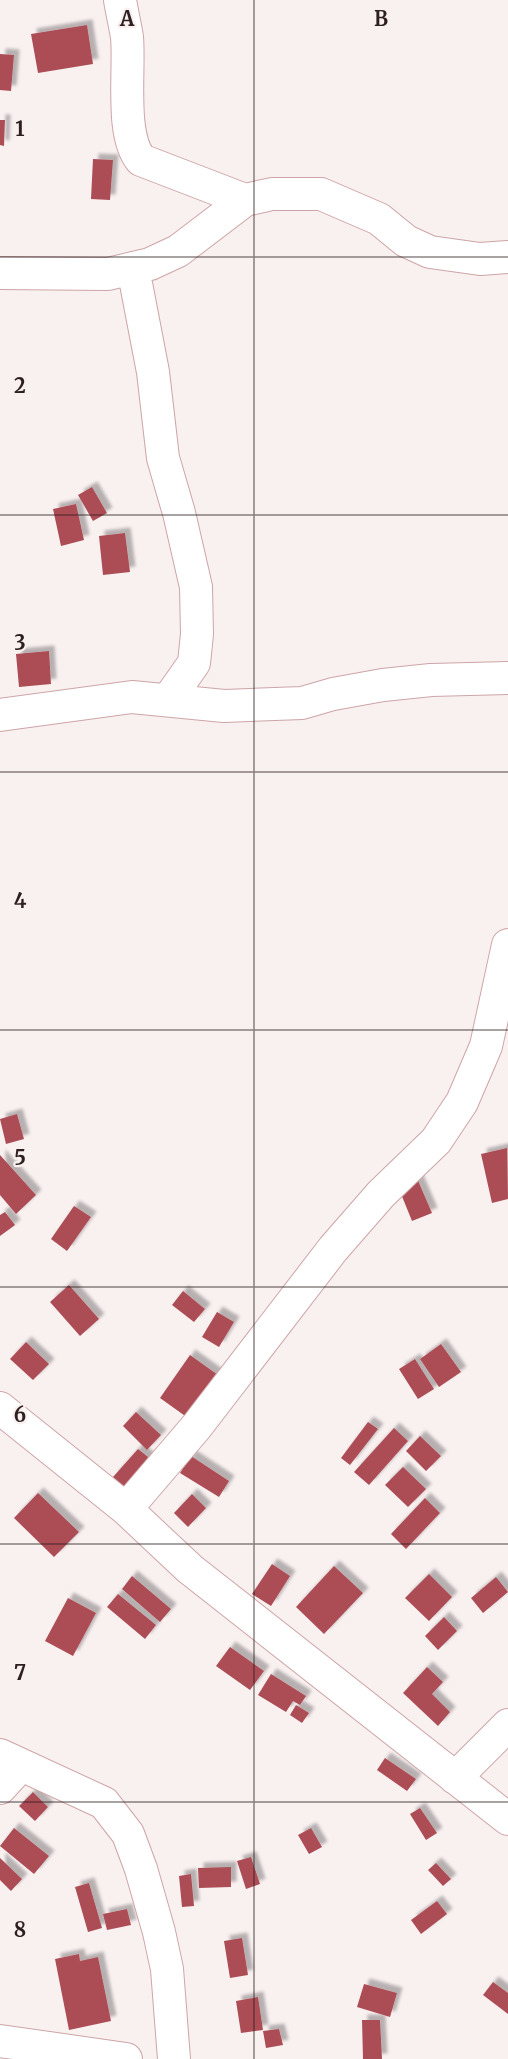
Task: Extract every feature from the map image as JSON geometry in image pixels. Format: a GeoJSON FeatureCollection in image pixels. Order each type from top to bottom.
{"type":"FeatureCollection","features":[{"type":"Feature","properties":{"kind":"street"},"geometry":{"type":"LineString","coordinates":[[120,0],[127,36],[128,117],[134,152],[141,160],[245,200]]}},
{"type":"Feature","properties":{"kind":"street"},"geometry":{"type":"LineString","coordinates":[[0,273],[108,274],[150,264],[178,251],[245,200],[272,194],[321,194],[379,219],[406,241],[430,252],[480,259],[508,257]]}},
{"type":"Feature","properties":{"kind":"street"},"geometry":{"type":"LineString","coordinates":[[133,268],[153,372],[163,458],[179,513],[196,587],[197,634],[194,663],[168,700]]}},
{"type":"Feature","properties":{"kind":"street"},"geometry":{"type":"LineString","coordinates":[[0,715],[132,697],[224,706],[302,703],[333,694],[383,685],[431,680],[508,678]]}},
{"type":"Feature","properties":{"kind":"street"},"geometry":{"type":"LineString","coordinates":[[126,1509],[197,1426],[333,1249],[381,1194],[436,1141],[456,1112],[486,1046],[508,945]]}},
{"type":"Feature","properties":{"kind":"street"},"geometry":{"type":"LineString","coordinates":[[0,1408],[126,1509],[190,1569],[508,1819]]}},
{"type":"Feature","properties":{"kind":"street"},"geometry":{"type":"LineString","coordinates":[[456,1778],[508,1725]]}},
{"type":"Feature","properties":{"kind":"street"},"geometry":{"type":"LineString","coordinates":[[0,1788],[10,1760],[104,1803],[128,1834],[141,1869],[165,1960],[174,2059]]}},
{"type":"Feature","properties":{"kind":"street"},"geometry":{"type":"LineString","coordinates":[[0,2041],[126,2059]]}},
{"type":"Feature","properties":{"kind":"building"},"geometry":{"type":"Polygon","coordinates":[[[87,25],[93,64],[38,73],[31,34],[87,25]]]}},
{"type":"Feature","properties":{"kind":"building"},"geometry":{"type":"Polygon","coordinates":[[[0,54],[14,55],[11,91],[0,90],[0,54]]]}},
{"type":"Feature","properties":{"kind":"building"},"geometry":{"type":"Polygon","coordinates":[[[0,120],[5,120],[4,146],[0,145],[0,120]]]}},
{"type":"Feature","properties":{"kind":"building"},"geometry":{"type":"Polygon","coordinates":[[[93,159],[113,160],[110,200],[91,199],[93,159]]]}},
{"type":"Feature","properties":{"kind":"building"},"geometry":{"type":"Polygon","coordinates":[[[92,487],[107,513],[93,521],[78,495],[92,487]]]}},
{"type":"Feature","properties":{"kind":"building"},"geometry":{"type":"Polygon","coordinates":[[[76,504],[84,540],[61,546],[53,509],[76,504]]]}},
{"type":"Feature","properties":{"kind":"building"},"geometry":{"type":"Polygon","coordinates":[[[125,533],[130,572],[103,575],[99,536],[125,533]]]}},
{"type":"Feature","properties":{"kind":"building"},"geometry":{"type":"Polygon","coordinates":[[[49,651],[51,684],[19,687],[16,654],[49,651]]]}},
{"type":"Feature","properties":{"kind":"building"},"geometry":{"type":"Polygon","coordinates":[[[17,1114],[24,1139],[6,1144],[0,1119],[17,1114]]]}},
{"type":"Feature","properties":{"kind":"building"},"geometry":{"type":"Polygon","coordinates":[[[507,1148],[508,1199],[492,1203],[481,1154],[507,1148]]]}},
{"type":"Feature","properties":{"kind":"building"},"geometry":{"type":"Polygon","coordinates":[[[0,1155],[36,1195],[16,1214],[0,1195],[0,1155]]]}},
{"type":"Feature","properties":{"kind":"building"},"geometry":{"type":"Polygon","coordinates":[[[416,1176],[432,1213],[412,1221],[397,1184],[416,1176]]]}},
{"type":"Feature","properties":{"kind":"building"},"geometry":{"type":"Polygon","coordinates":[[[74,1206],[91,1217],[67,1251],[51,1239],[74,1206]]]}},
{"type":"Feature","properties":{"kind":"building"},"geometry":{"type":"Polygon","coordinates":[[[5,1212],[15,1225],[0,1236],[0,1215],[5,1212]]]}},
{"type":"Feature","properties":{"kind":"building"},"geometry":{"type":"Polygon","coordinates":[[[69,1285],[99,1319],[80,1336],[50,1302],[69,1285]]]}},
{"type":"Feature","properties":{"kind":"building"},"geometry":{"type":"Polygon","coordinates":[[[183,1291],[205,1309],[194,1322],[172,1305],[183,1291]]]}},
{"type":"Feature","properties":{"kind":"building"},"geometry":{"type":"Polygon","coordinates":[[[217,1312],[234,1322],[219,1347],[202,1337],[217,1312]]]}},
{"type":"Feature","properties":{"kind":"building"},"geometry":{"type":"Polygon","coordinates":[[[26,1342],[49,1364],[33,1380],[10,1359],[26,1342]]]}},
{"type":"Feature","properties":{"kind":"building"},"geometry":{"type":"Polygon","coordinates":[[[441,1344],[461,1372],[439,1387],[420,1359],[441,1344]]]}},
{"type":"Feature","properties":{"kind":"building"},"geometry":{"type":"Polygon","coordinates":[[[190,1355],[218,1375],[188,1418],[160,1398],[190,1355]]]}},
{"type":"Feature","properties":{"kind":"building"},"geometry":{"type":"Polygon","coordinates":[[[415,1359],[434,1389],[418,1399],[399,1369],[415,1359]]]}},
{"type":"Feature","properties":{"kind":"building"},"geometry":{"type":"Polygon","coordinates":[[[136,1412],[161,1435],[147,1450],[123,1426],[136,1412]]]}},
{"type":"Feature","properties":{"kind":"building"},"geometry":{"type":"Polygon","coordinates":[[[368,1422],[378,1429],[350,1465],[341,1458],[368,1422]]]}},
{"type":"Feature","properties":{"kind":"building"},"geometry":{"type":"Polygon","coordinates":[[[394,1428],[408,1441],[369,1485],[354,1472],[394,1428]]]}},
{"type":"Feature","properties":{"kind":"building"},"geometry":{"type":"Polygon","coordinates":[[[420,1436],[441,1456],[426,1471],[406,1451],[420,1436]]]}},
{"type":"Feature","properties":{"kind":"building"},"geometry":{"type":"Polygon","coordinates":[[[138,1449],[153,1461],[128,1490],[113,1477],[138,1449]]]}},
{"type":"Feature","properties":{"kind":"building"},"geometry":{"type":"Polygon","coordinates":[[[191,1456],[229,1481],[219,1497],[180,1473],[191,1456]]]}},
{"type":"Feature","properties":{"kind":"building"},"geometry":{"type":"Polygon","coordinates":[[[403,1467],[426,1489],[408,1507],[385,1485],[403,1467]]]}},
{"type":"Feature","properties":{"kind":"building"},"geometry":{"type":"Polygon","coordinates":[[[38,1493],[79,1532],[54,1557],[14,1518],[38,1493]]]}},
{"type":"Feature","properties":{"kind":"building"},"geometry":{"type":"Polygon","coordinates":[[[192,1494],[206,1508],[188,1527],[174,1513],[192,1494]]]}},
{"type":"Feature","properties":{"kind":"building"},"geometry":{"type":"Polygon","coordinates":[[[425,1498],[440,1513],[406,1549],[391,1534],[425,1498]]]}},
{"type":"Feature","properties":{"kind":"building"},"geometry":{"type":"Polygon","coordinates":[[[272,1564],[290,1576],[271,1606],[252,1594],[272,1564]]]}},
{"type":"Feature","properties":{"kind":"building"},"geometry":{"type":"Polygon","coordinates":[[[334,1566],[363,1593],[324,1634],[296,1607],[334,1566]]]}},
{"type":"Feature","properties":{"kind":"building"},"geometry":{"type":"Polygon","coordinates":[[[429,1574],[452,1597],[429,1621],[405,1598],[429,1574]]]}},
{"type":"Feature","properties":{"kind":"building"},"geometry":{"type":"Polygon","coordinates":[[[132,1576],[171,1609],[160,1622],[122,1589],[132,1576]]]}},
{"type":"Feature","properties":{"kind":"building"},"geometry":{"type":"Polygon","coordinates":[[[496,1577],[508,1592],[483,1613],[471,1598],[496,1577]]]}},
{"type":"Feature","properties":{"kind":"building"},"geometry":{"type":"Polygon","coordinates":[[[118,1594],[156,1625],[145,1639],[107,1607],[118,1594]]]}},
{"type":"Feature","properties":{"kind":"building"},"geometry":{"type":"Polygon","coordinates":[[[68,1598],[96,1613],[73,1656],[45,1641],[68,1598]]]}},
{"type":"Feature","properties":{"kind":"building"},"geometry":{"type":"Polygon","coordinates":[[[444,1617],[457,1631],[438,1650],[425,1636],[444,1617]]]}},
{"type":"Feature","properties":{"kind":"building"},"geometry":{"type":"Polygon","coordinates":[[[230,1647],[264,1671],[250,1690],[216,1666],[230,1647]]]}},
{"type":"Feature","properties":{"kind":"building"},"geometry":{"type":"Polygon","coordinates":[[[427,1667],[443,1682],[432,1694],[450,1712],[438,1726],[403,1693],[427,1667]]]}},
{"type":"Feature","properties":{"kind":"building"},"geometry":{"type":"Polygon","coordinates":[[[271,1674],[306,1696],[300,1705],[293,1701],[286,1712],[258,1695],[271,1674]]]}},
{"type":"Feature","properties":{"kind":"building"},"geometry":{"type":"Polygon","coordinates":[[[296,1705],[309,1713],[302,1723],[290,1715],[296,1705]]]}},
{"type":"Feature","properties":{"kind":"building"},"geometry":{"type":"Polygon","coordinates":[[[385,1758],[416,1779],[407,1791],[377,1770],[385,1758]]]}},
{"type":"Feature","properties":{"kind":"building"},"geometry":{"type":"Polygon","coordinates":[[[33,1792],[48,1807],[35,1821],[19,1806],[33,1792]]]}},
{"type":"Feature","properties":{"kind":"building"},"geometry":{"type":"Polygon","coordinates":[[[420,1808],[437,1833],[426,1840],[410,1814],[420,1808]]]}},
{"type":"Feature","properties":{"kind":"building"},"geometry":{"type":"Polygon","coordinates":[[[14,1828],[49,1856],[34,1874],[0,1846],[14,1828]]]}},
{"type":"Feature","properties":{"kind":"building"},"geometry":{"type":"Polygon","coordinates":[[[311,1828],[322,1847],[309,1854],[298,1835],[311,1828]]]}},
{"type":"Feature","properties":{"kind":"building"},"geometry":{"type":"Polygon","coordinates":[[[251,1857],[260,1884],[246,1889],[237,1861],[251,1857]]]}},
{"type":"Feature","properties":{"kind":"building"},"geometry":{"type":"Polygon","coordinates":[[[0,1858],[22,1879],[11,1891],[0,1880],[0,1858]]]}},
{"type":"Feature","properties":{"kind":"building"},"geometry":{"type":"Polygon","coordinates":[[[436,1863],[451,1879],[443,1886],[428,1870],[436,1863]]]}},
{"type":"Feature","properties":{"kind":"building"},"geometry":{"type":"Polygon","coordinates":[[[231,1867],[231,1887],[199,1888],[198,1868],[231,1867]]]}},
{"type":"Feature","properties":{"kind":"building"},"geometry":{"type":"Polygon","coordinates":[[[191,1874],[194,1906],[182,1907],[179,1876],[191,1874]]]}},
{"type":"Feature","properties":{"kind":"building"},"geometry":{"type":"Polygon","coordinates":[[[89,1883],[102,1928],[88,1932],[75,1887],[89,1883]]]}},
{"type":"Feature","properties":{"kind":"building"},"geometry":{"type":"Polygon","coordinates":[[[437,1901],[447,1914],[421,1934],[411,1920],[437,1901]]]}},
{"type":"Feature","properties":{"kind":"building"},"geometry":{"type":"Polygon","coordinates":[[[127,1909],[131,1925],[107,1930],[103,1914],[127,1909]]]}},
{"type":"Feature","properties":{"kind":"building"},"geometry":{"type":"Polygon","coordinates":[[[242,1938],[248,1975],[230,1978],[224,1941],[242,1938]]]}},
{"type":"Feature","properties":{"kind":"building"},"geometry":{"type":"Polygon","coordinates":[[[79,1954],[80,1961],[98,1957],[111,2021],[69,2030],[55,1959],[79,1954]]]}},
{"type":"Feature","properties":{"kind":"building"},"geometry":{"type":"Polygon","coordinates":[[[493,1982],[508,1993],[508,2014],[483,1995],[493,1982]]]}},
{"type":"Feature","properties":{"kind":"building"},"geometry":{"type":"Polygon","coordinates":[[[364,1984],[397,1993],[390,2017],[357,2007],[364,1984]]]}},
{"type":"Feature","properties":{"kind":"building"},"geometry":{"type":"Polygon","coordinates":[[[258,1997],[263,2030],[241,2033],[236,2001],[258,1997]]]}},
{"type":"Feature","properties":{"kind":"building"},"geometry":{"type":"Polygon","coordinates":[[[362,2020],[380,2020],[382,2059],[363,2059],[362,2020]]]}},
{"type":"Feature","properties":{"kind":"building"},"geometry":{"type":"Polygon","coordinates":[[[279,2029],[283,2045],[266,2048],[263,2031],[279,2029]]]}}]}
